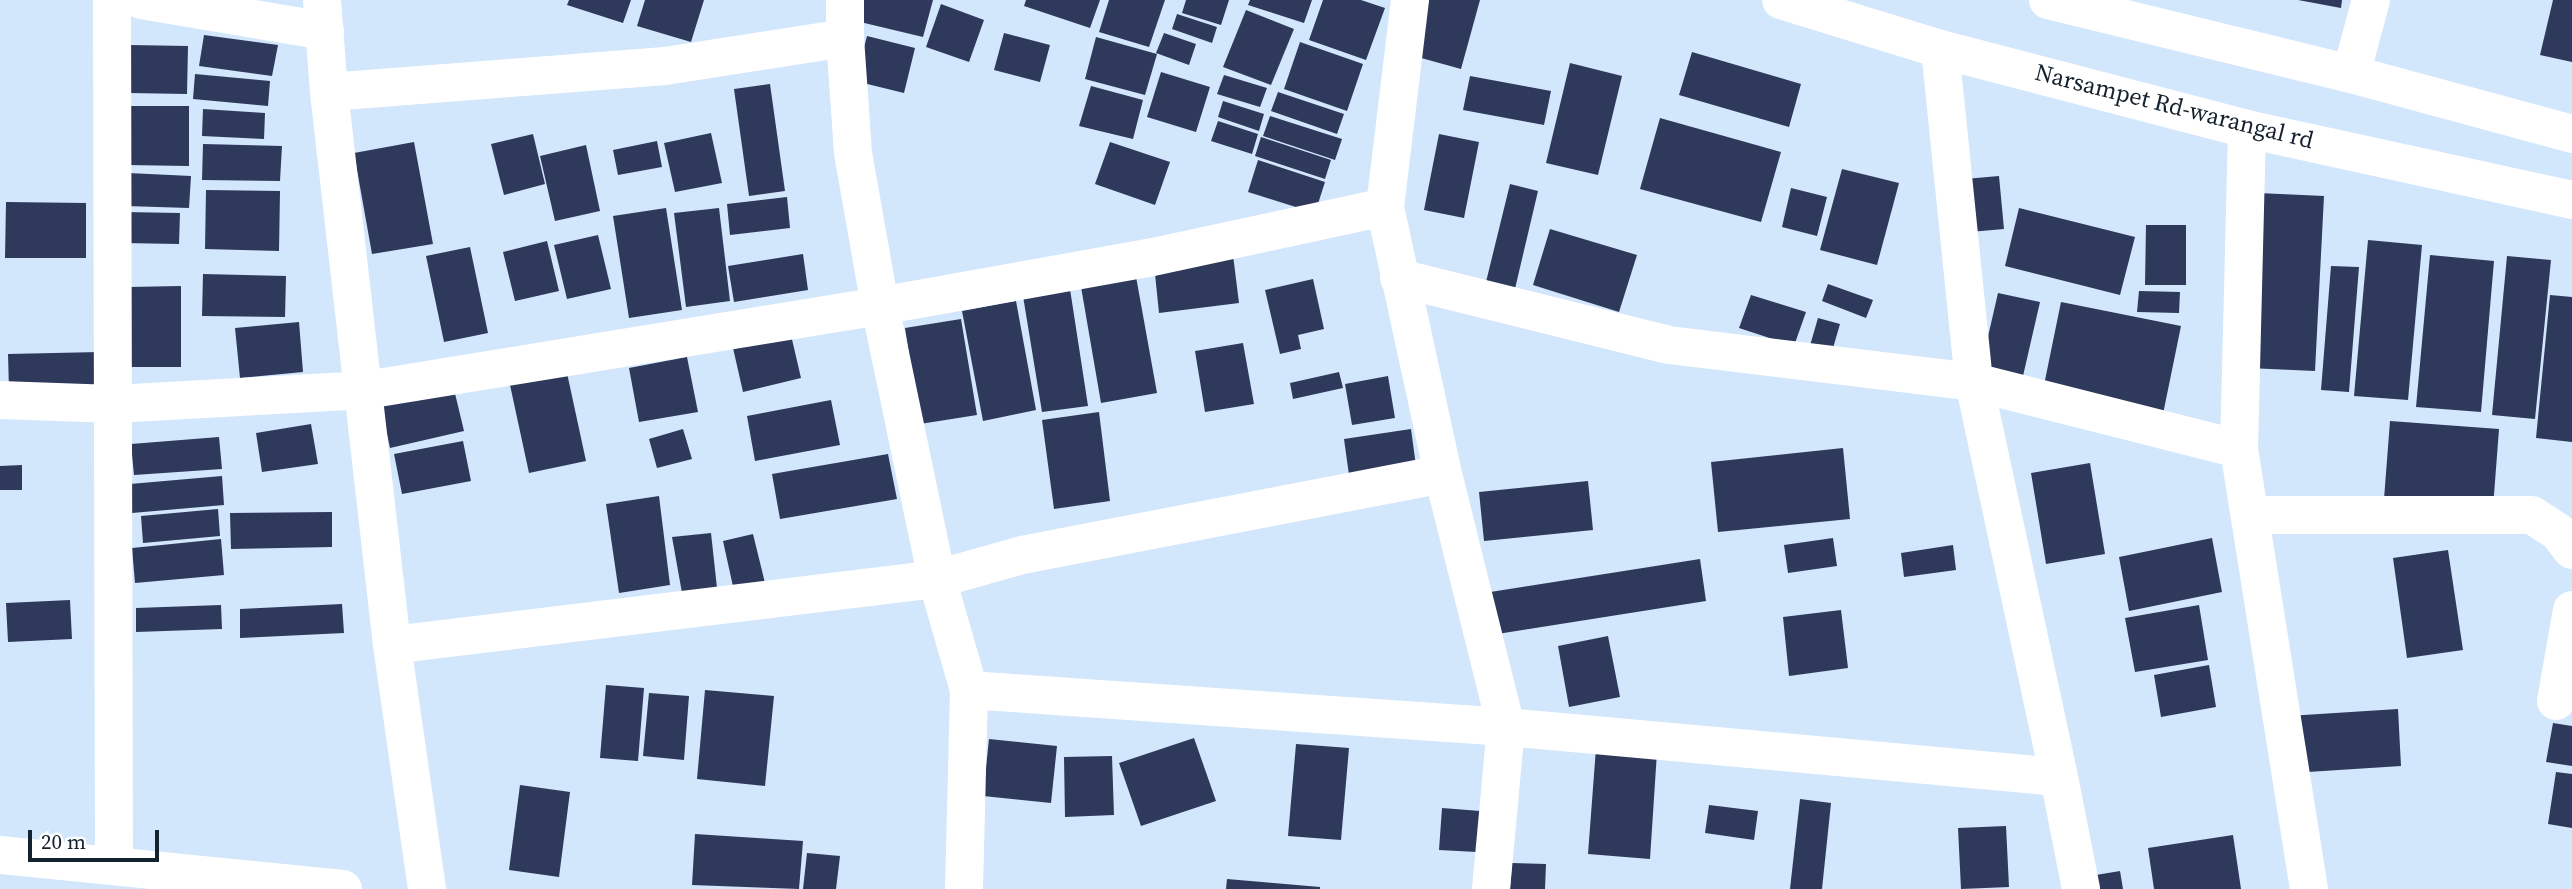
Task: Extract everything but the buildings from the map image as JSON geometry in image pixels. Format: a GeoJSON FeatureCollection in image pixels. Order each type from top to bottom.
{"type":"FeatureCollection","features":[{"type":"Feature","properties":{"kind":"street"},"geometry":{"type":"LineString","coordinates":[[112,0],[114,866]]}},
{"type":"Feature","properties":{"kind":"street"},"geometry":{"type":"LineString","coordinates":[[141,0],[324,15],[329,92],[366,390],[392,645],[428,889]]}},
{"type":"Feature","properties":{"kind":"street"},"geometry":{"type":"LineString","coordinates":[[845,0],[853,153],[880,306],[937,579],[969,690],[964,889]]}},
{"type":"Feature","properties":{"kind":"street"},"geometry":{"type":"LineString","coordinates":[[1410,0],[1385,207],[1443,474],[1506,727],[1491,889]]}},
{"type":"Feature","properties":{"kind":"street","name":"Narsampet Rd-warangal rd"},"geometry":{"type":"LineString","coordinates":[[1781,0],[1940,49],[2247,128],[2572,200]]}},
{"type":"Feature","properties":{"kind":"street"},"geometry":{"type":"LineString","coordinates":[[2048,0],[2351,74],[2572,134]]}},
{"type":"Feature","properties":{"kind":"street"},"geometry":{"type":"LineString","coordinates":[[2351,74],[2371,0]]}},
{"type":"Feature","properties":{"kind":"street"},"geometry":{"type":"LineString","coordinates":[[329,92],[665,66],[845,38]]}},
{"type":"Feature","properties":{"kind":"street"},"geometry":{"type":"LineString","coordinates":[[1940,49],[1974,382],[2081,889]]}},
{"type":"Feature","properties":{"kind":"street"},"geometry":{"type":"LineString","coordinates":[[2247,128],[2239,449],[2252,515],[2309,889]]}},
{"type":"Feature","properties":{"kind":"street"},"geometry":{"type":"LineString","coordinates":[[0,400],[114,404],[366,390],[880,306],[1153,257],[1385,207]]}},
{"type":"Feature","properties":{"kind":"street"},"geometry":{"type":"LineString","coordinates":[[1399,278],[1669,345],[1974,382],[2239,449]]}},
{"type":"Feature","properties":{"kind":"street"},"geometry":{"type":"LineString","coordinates":[[392,645],[937,579],[1022,555],[1443,474]]}},
{"type":"Feature","properties":{"kind":"street"},"geometry":{"type":"LineString","coordinates":[[2252,515],[2532,515],[2558,532],[2572,550]]}},
{"type":"Feature","properties":{"kind":"street"},"geometry":{"type":"LineString","coordinates":[[2556,701],[2572,610]]}},
{"type":"Feature","properties":{"kind":"street"},"geometry":{"type":"LineString","coordinates":[[969,690],[1506,727],[2059,777]]}},
{"type":"Feature","properties":{"kind":"street"},"geometry":{"type":"LineString","coordinates":[[0,855],[344,889]]}}]}
